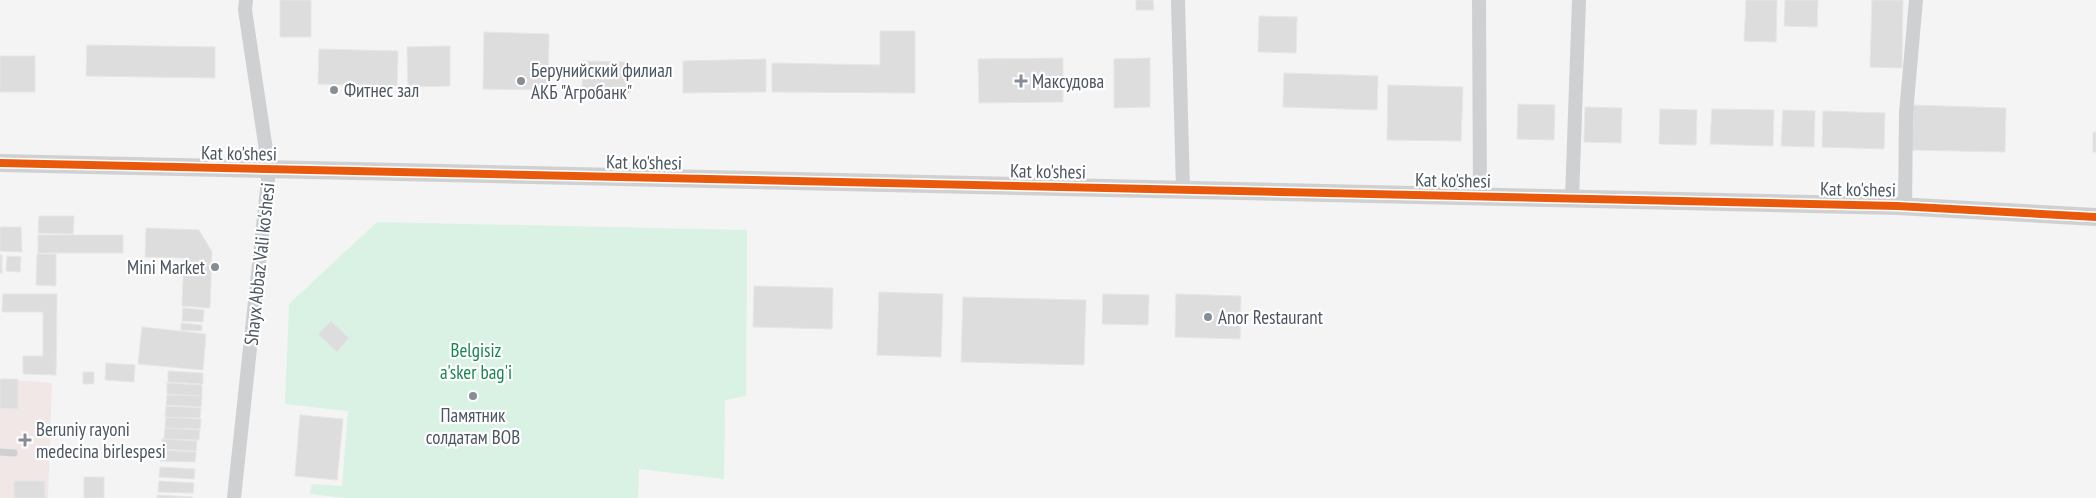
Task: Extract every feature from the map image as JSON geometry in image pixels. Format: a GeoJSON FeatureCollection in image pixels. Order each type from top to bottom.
{"type":"FeatureCollection","features":[{"type":"Feature","properties":{"kind":"street","name":"Shayx Abbaz Vali ko'shesi"},"geometry":{"type":"LineString","coordinates":[[234,498],[269,170],[245,10],[246,0]]}},
{"type":"Feature","properties":{"kind":"street"},"geometry":{"type":"LineString","coordinates":[[1178,0],[1182,190]]}},
{"type":"Feature","properties":{"kind":"street"},"geometry":{"type":"LineString","coordinates":[[1479,0],[1480,197]]}},
{"type":"Feature","properties":{"kind":"street"},"geometry":{"type":"LineString","coordinates":[[1572,199],[1579,0]]}},
{"type":"Feature","properties":{"kind":"street"},"geometry":{"type":"LineString","coordinates":[[1906,207],[1906,113],[1916,0]]}},
{"type":"Feature","properties":{"kind":"street","name":"Kat ko'shesi"},"geometry":{"type":"LineString","coordinates":[[0,163],[1906,207],[2096,217]]}},
{"type":"Feature","properties":{"kind":"lane"},"geometry":{"type":"LineString","coordinates":[[0,452],[14,453]]}},
{"type":"Feature","properties":{"kind":"shaded area","name":"Beruniy rayoni medecina birlespesi"},"geometry":{"type":"Polygon","coordinates":[[[0,379],[52,383],[48,498],[0,498],[0,379]]]}},
{"type":"Feature","properties":{"kind":"green space","name":"Belgisiz a'sker bag'i"},"geometry":{"type":"Polygon","coordinates":[[[377,222],[747,230],[746,396],[725,400],[724,479],[639,469],[638,498],[345,498],[310,494],[312,484],[342,486],[348,411],[285,404],[289,304],[377,222]]]}},
{"type":"Feature","properties":{"kind":"building"},"geometry":{"type":"Polygon","coordinates":[[[280,0],[311,0],[311,37],[280,37],[280,0]]]}},
{"type":"Feature","properties":{"kind":"building"},"geometry":{"type":"Polygon","coordinates":[[[1136,0],[1153,0],[1154,10],[1136,10],[1136,0]]]}},
{"type":"Feature","properties":{"kind":"building"},"geometry":{"type":"Polygon","coordinates":[[[1746,0],[1777,0],[1776,42],[1744,41],[1746,0]]]}},
{"type":"Feature","properties":{"kind":"building"},"geometry":{"type":"Polygon","coordinates":[[[1785,0],[1818,0],[1817,27],[1784,26],[1785,0]]]}},
{"type":"Feature","properties":{"kind":"building"},"geometry":{"type":"Polygon","coordinates":[[[1872,0],[1903,0],[1902,68],[1870,67],[1872,0]]]}},
{"type":"Feature","properties":{"kind":"building"},"geometry":{"type":"Polygon","coordinates":[[[1259,16],[1297,17],[1296,53],[1258,52],[1259,16]]]}},
{"type":"Feature","properties":{"kind":"building"},"geometry":{"type":"Polygon","coordinates":[[[880,31],[915,31],[915,93],[772,92],[772,63],[880,65],[880,31]]]}},
{"type":"Feature","properties":{"kind":"building"},"geometry":{"type":"Polygon","coordinates":[[[484,32],[549,34],[548,90],[483,89],[484,32]]]}},
{"type":"Feature","properties":{"kind":"building"},"geometry":{"type":"Polygon","coordinates":[[[87,45],[215,47],[215,78],[86,76],[87,45]]]}},
{"type":"Feature","properties":{"kind":"building"},"geometry":{"type":"Polygon","coordinates":[[[450,46],[450,86],[408,87],[407,47],[450,46]]]}},
{"type":"Feature","properties":{"kind":"building"},"geometry":{"type":"Polygon","coordinates":[[[319,49],[398,51],[397,86],[318,84],[319,49]]]}},
{"type":"Feature","properties":{"kind":"building"},"geometry":{"type":"Polygon","coordinates":[[[0,56],[35,56],[35,92],[0,92],[0,56]]]}},
{"type":"Feature","properties":{"kind":"building","name":"Максудова"},"geometry":{"type":"Polygon","coordinates":[[[1063,58],[1063,102],[979,103],[978,59],[1063,58]]]}},
{"type":"Feature","properties":{"kind":"building"},"geometry":{"type":"Polygon","coordinates":[[[1150,58],[1150,107],[1114,108],[1114,59],[1150,58]]]}},
{"type":"Feature","properties":{"kind":"building"},"geometry":{"type":"Polygon","coordinates":[[[766,59],[766,92],[683,93],[683,61],[766,59]]]}},
{"type":"Feature","properties":{"kind":"building"},"geometry":{"type":"Polygon","coordinates":[[[583,61],[631,62],[630,93],[582,92],[583,61]]]}},
{"type":"Feature","properties":{"kind":"building"},"geometry":{"type":"Polygon","coordinates":[[[1284,73],[1378,76],[1377,110],[1283,107],[1284,73]]]}},
{"type":"Feature","properties":{"kind":"building"},"geometry":{"type":"Polygon","coordinates":[[[1388,85],[1463,87],[1461,141],[1387,140],[1388,85]]]}},
{"type":"Feature","properties":{"kind":"building"},"geometry":{"type":"Polygon","coordinates":[[[1518,104],[1555,105],[1554,140],[1517,139],[1518,104]]]}},
{"type":"Feature","properties":{"kind":"building"},"geometry":{"type":"Polygon","coordinates":[[[1911,105],[2006,108],[2005,152],[1910,150],[1911,105]]]}},
{"type":"Feature","properties":{"kind":"building"},"geometry":{"type":"Polygon","coordinates":[[[1585,107],[1622,108],[1621,143],[1584,142],[1585,107]]]}},
{"type":"Feature","properties":{"kind":"building"},"geometry":{"type":"Polygon","coordinates":[[[1660,109],[1697,110],[1696,145],[1659,144],[1660,109]]]}},
{"type":"Feature","properties":{"kind":"building"},"geometry":{"type":"Polygon","coordinates":[[[1712,109],[1774,110],[1773,146],[1710,144],[1712,109]]]}},
{"type":"Feature","properties":{"kind":"building"},"geometry":{"type":"Polygon","coordinates":[[[1783,110],[1815,111],[1814,147],[1781,146],[1783,110]]]}},
{"type":"Feature","properties":{"kind":"building"},"geometry":{"type":"Polygon","coordinates":[[[1823,111],[1885,113],[1884,149],[1822,147],[1823,111]]]}},
{"type":"Feature","properties":{"kind":"building"},"geometry":{"type":"Polygon","coordinates":[[[2093,132],[2096,132],[2096,152],[2093,152],[2093,132]]]}},
{"type":"Feature","properties":{"kind":"building"},"geometry":{"type":"Polygon","coordinates":[[[39,216],[74,216],[73,234],[38,233],[39,216]]]}},
{"type":"Feature","properties":{"kind":"building"},"geometry":{"type":"Polygon","coordinates":[[[0,227],[21,227],[22,252],[0,251],[0,227]]]}},
{"type":"Feature","properties":{"kind":"building"},"geometry":{"type":"Polygon","coordinates":[[[146,228],[199,230],[212,252],[210,308],[182,306],[184,258],[145,257],[146,228]]]}},
{"type":"Feature","properties":{"kind":"building"},"geometry":{"type":"Polygon","coordinates":[[[38,235],[123,235],[123,253],[38,253],[38,235]]]}},
{"type":"Feature","properties":{"kind":"building"},"geometry":{"type":"Polygon","coordinates":[[[37,254],[56,254],[56,286],[36,285],[37,254]]]}},
{"type":"Feature","properties":{"kind":"building"},"geometry":{"type":"Polygon","coordinates":[[[0,255],[2,255],[2,273],[0,273],[0,255]]]}},
{"type":"Feature","properties":{"kind":"building"},"geometry":{"type":"Polygon","coordinates":[[[7,256],[21,257],[20,272],[6,271],[7,256]]]}},
{"type":"Feature","properties":{"kind":"building"},"geometry":{"type":"Polygon","coordinates":[[[754,286],[833,288],[832,329],[753,327],[754,286]]]}},
{"type":"Feature","properties":{"kind":"building"},"geometry":{"type":"Polygon","coordinates":[[[879,292],[943,294],[941,357],[877,355],[879,292]]]}},
{"type":"Feature","properties":{"kind":"building"},"geometry":{"type":"Polygon","coordinates":[[[3,294],[57,294],[56,375],[23,374],[23,356],[43,356],[43,312],[2,312],[3,294]]]}},
{"type":"Feature","properties":{"kind":"building"},"geometry":{"type":"Polygon","coordinates":[[[1103,294],[1149,295],[1148,325],[1102,324],[1103,294]]]}},
{"type":"Feature","properties":{"kind":"building","name":"Anor Restaurant"},"geometry":{"type":"Polygon","coordinates":[[[1176,294],[1241,296],[1240,339],[1175,337],[1176,294]]]}},
{"type":"Feature","properties":{"kind":"building"},"geometry":{"type":"Polygon","coordinates":[[[963,297],[1086,300],[1084,365],[961,362],[963,297]]]}},
{"type":"Feature","properties":{"kind":"building"},"geometry":{"type":"Polygon","coordinates":[[[183,308],[204,310],[203,322],[182,321],[183,308]]]}},
{"type":"Feature","properties":{"kind":"building"},"geometry":{"type":"Polygon","coordinates":[[[331,321],[349,338],[337,352],[318,334],[331,321]]]}},
{"type":"Feature","properties":{"kind":"building"},"geometry":{"type":"Polygon","coordinates":[[[181,323],[202,325],[202,331],[181,330],[181,323]]]}},
{"type":"Feature","properties":{"kind":"building"},"geometry":{"type":"Polygon","coordinates":[[[142,327],[206,334],[203,370],[138,364],[142,327]]]}},
{"type":"Feature","properties":{"kind":"building"},"geometry":{"type":"Polygon","coordinates":[[[106,363],[135,365],[134,382],[105,380],[106,363]]]}},
{"type":"Feature","properties":{"kind":"building"},"geometry":{"type":"Polygon","coordinates":[[[168,371],[203,373],[203,384],[168,382],[168,371]]]}},
{"type":"Feature","properties":{"kind":"building"},"geometry":{"type":"Polygon","coordinates":[[[83,372],[94,372],[94,384],[83,384],[83,372]]]}},
{"type":"Feature","properties":{"kind":"building"},"geometry":{"type":"Polygon","coordinates":[[[0,379],[18,379],[18,409],[0,408],[0,379]]]}},
{"type":"Feature","properties":{"kind":"building"},"geometry":{"type":"Polygon","coordinates":[[[167,383],[202,385],[202,396],[167,394],[167,383]]]}},
{"type":"Feature","properties":{"kind":"building"},"geometry":{"type":"Polygon","coordinates":[[[167,395],[202,396],[201,407],[166,405],[167,395]]]}},
{"type":"Feature","properties":{"kind":"building"},"geometry":{"type":"Polygon","coordinates":[[[166,406],[201,408],[200,418],[165,417],[166,406]]]}},
{"type":"Feature","properties":{"kind":"building"},"geometry":{"type":"Polygon","coordinates":[[[300,415],[343,419],[337,480],[295,476],[300,415]]]}},
{"type":"Feature","properties":{"kind":"building"},"geometry":{"type":"Polygon","coordinates":[[[166,417],[201,419],[200,429],[165,428],[166,417]]]}},
{"type":"Feature","properties":{"kind":"building"},"geometry":{"type":"Polygon","coordinates":[[[165,428],[200,430],[199,440],[164,439],[165,428]]]}},
{"type":"Feature","properties":{"kind":"building"},"geometry":{"type":"Polygon","coordinates":[[[162,439],[197,441],[196,451],[161,449],[162,439]]]}},
{"type":"Feature","properties":{"kind":"building"},"geometry":{"type":"Polygon","coordinates":[[[161,450],[196,452],[195,462],[160,461],[161,450]]]}},
{"type":"Feature","properties":{"kind":"building"},"geometry":{"type":"Polygon","coordinates":[[[160,467],[195,469],[194,479],[159,477],[160,467]]]}},
{"type":"Feature","properties":{"kind":"building"},"geometry":{"type":"Polygon","coordinates":[[[84,477],[104,477],[104,498],[84,498],[84,477]]]}},
{"type":"Feature","properties":{"kind":"building"},"geometry":{"type":"Polygon","coordinates":[[[14,481],[45,481],[45,498],[14,498],[14,481]]]}},
{"type":"Feature","properties":{"kind":"building"},"geometry":{"type":"Polygon","coordinates":[[[159,481],[194,483],[193,493],[158,492],[159,481]]]}},
{"type":"Feature","properties":{"kind":"building"},"geometry":{"type":"Polygon","coordinates":[[[157,495],[192,497],[192,498],[157,498],[157,495]]]}},
{"type":"Feature","properties":{"kind":"cycle path"},"geometry":{"type":"LineString","coordinates":[[0,163],[1897,206],[2096,217]]}},
{"type":"Feature","properties":{"kind":"place","name":"Берунийский филиал АКБ \"Агробанк\""},"geometry":{"type":"Point","coordinates":[521,81]}},
{"type":"Feature","properties":{"kind":"place","name":"Максудова"},"geometry":{"type":"Point","coordinates":[1021,81]}},
{"type":"Feature","properties":{"kind":"place","name":"Фитнес зал"},"geometry":{"type":"Point","coordinates":[334,90]}},
{"type":"Feature","properties":{"kind":"place","name":"Mini Market"},"geometry":{"type":"Point","coordinates":[215,267]}},
{"type":"Feature","properties":{"kind":"place","name":"Anor Restaurant"},"geometry":{"type":"Point","coordinates":[1208,317]}},
{"type":"Feature","properties":{"kind":"place","name":"Памятник солдатам ВОВ"},"geometry":{"type":"Point","coordinates":[473,396]}},
{"type":"Feature","properties":{"kind":"place","name":"Beruniy rayoni medecina birlespesi"},"geometry":{"type":"Point","coordinates":[25,440]}}]}
